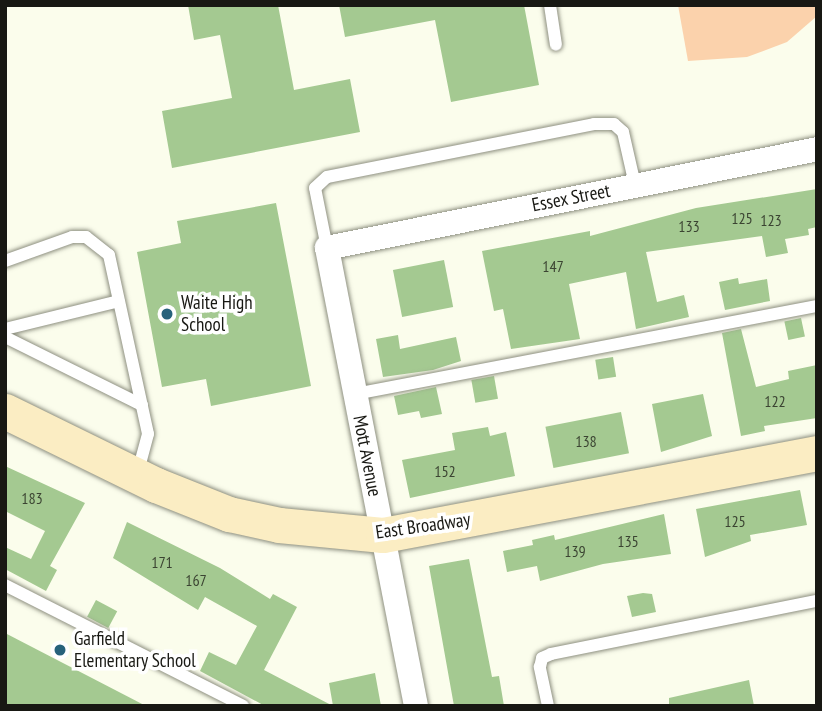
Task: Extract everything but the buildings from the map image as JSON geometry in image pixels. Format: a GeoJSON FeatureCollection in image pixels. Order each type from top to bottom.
{"type":"FeatureCollection","features":[{"type":"Feature","properties":{"kind":"street","name":"Essex Street"},"geometry":{"type":"LineString","coordinates":[[327,248],[817,149]]}},
{"type":"Feature","properties":{"kind":"street","name":"Mott Avenue"},"geometry":{"type":"LineString","coordinates":[[327,248],[416,706]]}},
{"type":"Feature","properties":{"kind":"street","name":"East Broadway"},"geometry":{"type":"LineString","coordinates":[[5,411],[137,476],[229,514],[279,525],[383,535],[817,453]]}},
{"type":"Feature","properties":{"kind":"lane"},"geometry":{"type":"LineString","coordinates":[[550,5],[556,45]]}},
{"type":"Feature","properties":{"kind":"lane"},"geometry":{"type":"LineString","coordinates":[[327,248],[315,188],[327,177],[594,124],[614,124],[623,132],[635,185]]}},
{"type":"Feature","properties":{"kind":"lane"},"geometry":{"type":"LineString","coordinates":[[5,261],[72,237],[86,237],[109,255],[148,434],[137,476]]}},
{"type":"Feature","properties":{"kind":"lane"},"geometry":{"type":"LineString","coordinates":[[5,329],[119,301]]}},
{"type":"Feature","properties":{"kind":"lane"},"geometry":{"type":"LineString","coordinates":[[355,394],[817,306]]}},
{"type":"Feature","properties":{"kind":"lane"},"geometry":{"type":"LineString","coordinates":[[5,337],[142,405]]}},
{"type":"Feature","properties":{"kind":"lane"},"geometry":{"type":"LineString","coordinates":[[5,585],[243,706]]}},
{"type":"Feature","properties":{"kind":"lane"},"geometry":{"type":"LineString","coordinates":[[548,706],[540,667],[542,658],[551,654],[817,601]]}},
{"type":"Feature","properties":{"kind":"shaded area"},"geometry":{"type":"Polygon","coordinates":[[[678,5],[817,5],[817,16],[787,42],[747,57],[688,61],[678,5]]]}},
{"type":"Feature","properties":{"kind":"place","name":"Waite High School"},"geometry":{"type":"Point","coordinates":[167,314]}},
{"type":"Feature","properties":{"kind":"place","name":"Garfield Elementary School"},"geometry":{"type":"Point","coordinates":[60,650]}}]}
